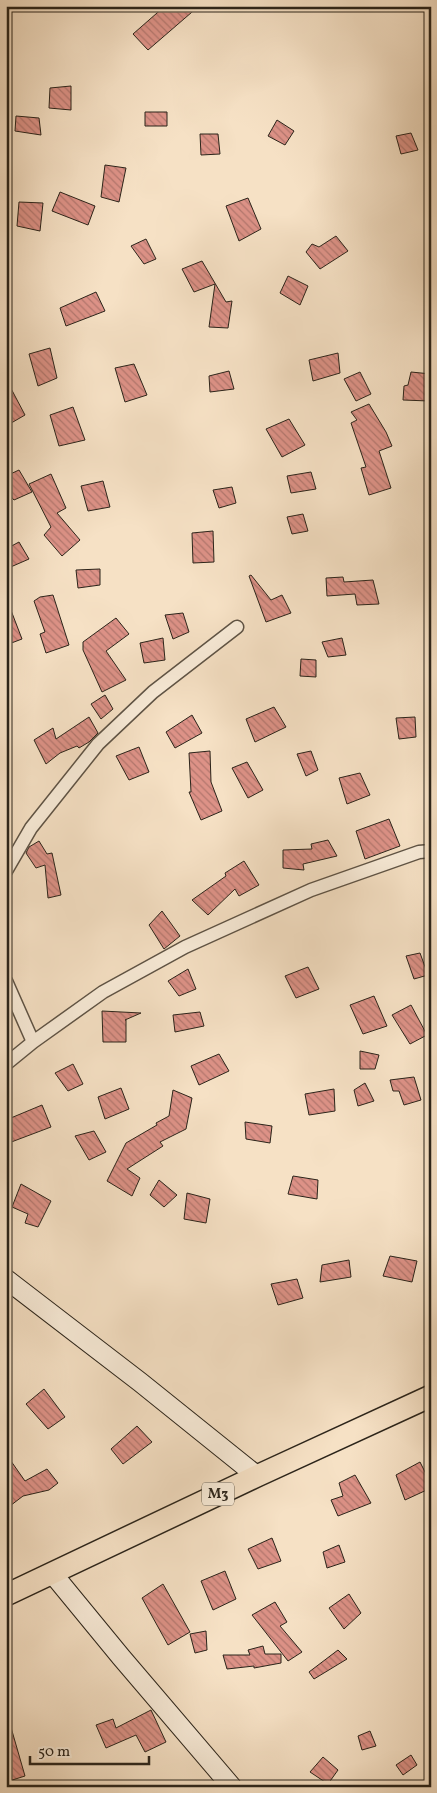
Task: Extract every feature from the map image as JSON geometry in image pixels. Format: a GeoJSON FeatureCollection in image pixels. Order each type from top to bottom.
{"type":"FeatureCollection","features":[{"type":"Feature","properties":{"kind":"main road","name":"M3"},"geometry":{"type":"LineString","coordinates":[[6,1595],[256,1476],[431,1396]]}},
{"type":"Feature","properties":{"kind":"street"},"geometry":{"type":"LineString","coordinates":[[6,871],[31,828],[98,744],[153,692],[237,627]]}},
{"type":"Feature","properties":{"kind":"street"},"geometry":{"type":"LineString","coordinates":[[6,1064],[33,1042],[103,992],[185,947],[311,890],[419,852],[431,851]]}},
{"type":"Feature","properties":{"kind":"street"},"geometry":{"type":"LineString","coordinates":[[6,981],[33,1042]]}},
{"type":"Feature","properties":{"kind":"street"},"geometry":{"type":"LineString","coordinates":[[6,1278],[140,1382],[256,1476]]}},
{"type":"Feature","properties":{"kind":"street"},"geometry":{"type":"LineString","coordinates":[[52,1573],[232,1787]]}},
{"type":"Feature","properties":{"kind":"building"},"geometry":{"type":"Polygon","coordinates":[[[165,6],[199,6],[148,50],[133,34],[165,6]]]}},
{"type":"Feature","properties":{"kind":"building"},"geometry":{"type":"Polygon","coordinates":[[[71,86],[71,110],[49,108],[50,88],[71,86]]]}},
{"type":"Feature","properties":{"kind":"building"},"geometry":{"type":"Polygon","coordinates":[[[145,112],[167,112],[167,126],[145,126],[145,112]]]}},
{"type":"Feature","properties":{"kind":"building"},"geometry":{"type":"Polygon","coordinates":[[[16,116],[39,118],[41,135],[15,131],[16,116]]]}},
{"type":"Feature","properties":{"kind":"building"},"geometry":{"type":"Polygon","coordinates":[[[277,120],[294,131],[285,145],[268,136],[277,120]]]}},
{"type":"Feature","properties":{"kind":"building"},"geometry":{"type":"Polygon","coordinates":[[[411,133],[418,150],[401,154],[396,136],[411,133]]]}},
{"type":"Feature","properties":{"kind":"building"},"geometry":{"type":"Polygon","coordinates":[[[200,134],[218,134],[220,154],[201,155],[200,134]]]}},
{"type":"Feature","properties":{"kind":"building"},"geometry":{"type":"Polygon","coordinates":[[[105,165],[126,168],[119,202],[101,197],[105,165]]]}},
{"type":"Feature","properties":{"kind":"building"},"geometry":{"type":"Polygon","coordinates":[[[60,192],[95,206],[88,225],[52,211],[60,192]]]}},
{"type":"Feature","properties":{"kind":"building"},"geometry":{"type":"Polygon","coordinates":[[[248,198],[261,229],[239,241],[226,206],[248,198]]]}},
{"type":"Feature","properties":{"kind":"building"},"geometry":{"type":"Polygon","coordinates":[[[19,202],[43,203],[40,231],[17,226],[19,202]]]}},
{"type":"Feature","properties":{"kind":"building"},"geometry":{"type":"Polygon","coordinates":[[[336,236],[348,251],[320,269],[306,252],[312,244],[319,247],[336,236]]]}},
{"type":"Feature","properties":{"kind":"building"},"geometry":{"type":"Polygon","coordinates":[[[146,239],[156,259],[144,264],[131,246],[146,239]]]}},
{"type":"Feature","properties":{"kind":"building"},"geometry":{"type":"Polygon","coordinates":[[[202,261],[226,302],[232,301],[228,328],[209,327],[215,284],[194,292],[182,269],[202,261]]]}},
{"type":"Feature","properties":{"kind":"building"},"geometry":{"type":"Polygon","coordinates":[[[288,276],[308,286],[300,305],[280,293],[288,276]]]}},
{"type":"Feature","properties":{"kind":"building"},"geometry":{"type":"Polygon","coordinates":[[[96,292],[105,311],[66,326],[60,308],[96,292]]]}},
{"type":"Feature","properties":{"kind":"building"},"geometry":{"type":"Polygon","coordinates":[[[50,348],[57,378],[38,386],[29,354],[50,348]]]}},
{"type":"Feature","properties":{"kind":"building"},"geometry":{"type":"Polygon","coordinates":[[[338,353],[340,373],[313,381],[309,360],[338,353]]]}},
{"type":"Feature","properties":{"kind":"building"},"geometry":{"type":"Polygon","coordinates":[[[134,364],[147,395],[125,402],[115,368],[134,364]]]}},
{"type":"Feature","properties":{"kind":"building"},"geometry":{"type":"Polygon","coordinates":[[[229,371],[234,389],[210,392],[209,376],[229,371]]]}},
{"type":"Feature","properties":{"kind":"building"},"geometry":{"type":"Polygon","coordinates":[[[360,372],[371,394],[356,401],[344,379],[360,372]]]}},
{"type":"Feature","properties":{"kind":"building"},"geometry":{"type":"Polygon","coordinates":[[[411,372],[431,374],[429,401],[403,400],[404,386],[408,385],[411,372]]]}},
{"type":"Feature","properties":{"kind":"building"},"geometry":{"type":"Polygon","coordinates":[[[6,379],[25,415],[6,426],[6,379]]]}},
{"type":"Feature","properties":{"kind":"building"},"geometry":{"type":"Polygon","coordinates":[[[369,404],[392,446],[379,451],[391,488],[369,495],[361,468],[366,467],[351,423],[357,420],[351,412],[369,404]]]}},
{"type":"Feature","properties":{"kind":"building"},"geometry":{"type":"Polygon","coordinates":[[[73,407],[85,440],[59,446],[50,415],[73,407]]]}},
{"type":"Feature","properties":{"kind":"building"},"geometry":{"type":"Polygon","coordinates":[[[289,419],[305,445],[282,457],[266,429],[289,419]]]}},
{"type":"Feature","properties":{"kind":"building"},"geometry":{"type":"Polygon","coordinates":[[[19,470],[32,492],[14,500],[6,491],[6,476],[19,470]]]}},
{"type":"Feature","properties":{"kind":"building"},"geometry":{"type":"Polygon","coordinates":[[[311,472],[316,489],[291,493],[287,476],[311,472]]]}},
{"type":"Feature","properties":{"kind":"building"},"geometry":{"type":"Polygon","coordinates":[[[51,474],[66,508],[57,513],[80,540],[62,556],[44,535],[51,527],[29,484],[51,474]]]}},
{"type":"Feature","properties":{"kind":"building"},"geometry":{"type":"Polygon","coordinates":[[[103,481],[110,507],[88,511],[81,486],[103,481]]]}},
{"type":"Feature","properties":{"kind":"building"},"geometry":{"type":"Polygon","coordinates":[[[232,487],[236,503],[219,508],[213,490],[232,487]]]}},
{"type":"Feature","properties":{"kind":"building"},"geometry":{"type":"Polygon","coordinates":[[[303,514],[308,531],[292,534],[287,517],[303,514]]]}},
{"type":"Feature","properties":{"kind":"building"},"geometry":{"type":"Polygon","coordinates":[[[213,531],[214,562],[193,563],[192,533],[213,531]]]}},
{"type":"Feature","properties":{"kind":"building"},"geometry":{"type":"Polygon","coordinates":[[[19,542],[29,559],[6,569],[6,549],[19,542]]]}},
{"type":"Feature","properties":{"kind":"building"},"geometry":{"type":"Polygon","coordinates":[[[100,569],[100,585],[78,588],[76,570],[100,569]]]}},
{"type":"Feature","properties":{"kind":"building"},"geometry":{"type":"Polygon","coordinates":[[[251,575],[271,600],[282,595],[291,613],[266,622],[249,576],[251,575]]]}},
{"type":"Feature","properties":{"kind":"building"},"geometry":{"type":"Polygon","coordinates":[[[343,577],[344,582],[373,580],[379,604],[357,605],[355,594],[327,596],[326,578],[343,577]]]}},
{"type":"Feature","properties":{"kind":"building"},"geometry":{"type":"Polygon","coordinates":[[[53,595],[69,645],[46,653],[40,634],[45,632],[34,601],[40,597],[53,595]]]}},
{"type":"Feature","properties":{"kind":"building"},"geometry":{"type":"Polygon","coordinates":[[[6,601],[22,639],[6,645],[6,601]]]}},
{"type":"Feature","properties":{"kind":"building"},"geometry":{"type":"Polygon","coordinates":[[[183,613],[189,632],[173,639],[165,615],[183,613]]]}},
{"type":"Feature","properties":{"kind":"building"},"geometry":{"type":"Polygon","coordinates":[[[116,618],[129,634],[106,651],[126,680],[102,692],[83,650],[83,642],[116,618]]]}},
{"type":"Feature","properties":{"kind":"building"},"geometry":{"type":"Polygon","coordinates":[[[163,638],[165,660],[144,663],[140,643],[163,638]]]}},
{"type":"Feature","properties":{"kind":"building"},"geometry":{"type":"Polygon","coordinates":[[[342,638],[346,655],[328,657],[322,642],[342,638]]]}},
{"type":"Feature","properties":{"kind":"building"},"geometry":{"type":"Polygon","coordinates":[[[301,659],[316,660],[316,677],[300,676],[301,659]]]}},
{"type":"Feature","properties":{"kind":"building"},"geometry":{"type":"Polygon","coordinates":[[[105,695],[113,709],[101,719],[91,704],[105,695]]]}},
{"type":"Feature","properties":{"kind":"building"},"geometry":{"type":"Polygon","coordinates":[[[274,707],[286,727],[255,742],[246,719],[274,707]]]}},
{"type":"Feature","properties":{"kind":"building"},"geometry":{"type":"Polygon","coordinates":[[[192,715],[202,733],[175,748],[166,732],[192,715]]]}},
{"type":"Feature","properties":{"kind":"building"},"geometry":{"type":"Polygon","coordinates":[[[89,717],[98,733],[79,748],[77,746],[60,753],[46,764],[34,740],[53,728],[56,739],[89,717]]]}},
{"type":"Feature","properties":{"kind":"building"},"geometry":{"type":"Polygon","coordinates":[[[415,717],[416,737],[399,739],[396,718],[415,717]]]}},
{"type":"Feature","properties":{"kind":"building"},"geometry":{"type":"Polygon","coordinates":[[[139,747],[149,772],[129,780],[116,756],[139,747]]]}},
{"type":"Feature","properties":{"kind":"building"},"geometry":{"type":"Polygon","coordinates":[[[210,751],[211,782],[222,811],[201,820],[189,792],[191,792],[189,753],[210,751]]]}},
{"type":"Feature","properties":{"kind":"building"},"geometry":{"type":"Polygon","coordinates":[[[311,751],[318,770],[306,776],[297,754],[311,751]]]}},
{"type":"Feature","properties":{"kind":"building"},"geometry":{"type":"Polygon","coordinates":[[[247,762],[263,790],[248,798],[232,768],[247,762]]]}},
{"type":"Feature","properties":{"kind":"building"},"geometry":{"type":"Polygon","coordinates":[[[360,773],[370,795],[347,804],[339,778],[360,773]]]}},
{"type":"Feature","properties":{"kind":"building"},"geometry":{"type":"Polygon","coordinates":[[[389,819],[400,846],[365,859],[356,831],[389,819]]]}},
{"type":"Feature","properties":{"kind":"building"},"geometry":{"type":"Polygon","coordinates":[[[328,840],[337,856],[303,864],[304,870],[283,868],[283,850],[312,849],[311,844],[328,840]]]}},
{"type":"Feature","properties":{"kind":"building"},"geometry":{"type":"Polygon","coordinates":[[[39,841],[47,854],[52,853],[61,895],[48,898],[45,865],[36,868],[26,853],[29,847],[39,841]]]}},
{"type":"Feature","properties":{"kind":"building"},"geometry":{"type":"Polygon","coordinates":[[[244,861],[259,885],[239,896],[235,889],[208,915],[192,900],[226,876],[225,873],[244,861]]]}},
{"type":"Feature","properties":{"kind":"building"},"geometry":{"type":"Polygon","coordinates":[[[162,911],[180,936],[164,949],[149,925],[162,911]]]}},
{"type":"Feature","properties":{"kind":"building"},"geometry":{"type":"Polygon","coordinates":[[[420,953],[428,975],[414,979],[406,956],[420,953]]]}},
{"type":"Feature","properties":{"kind":"building"},"geometry":{"type":"Polygon","coordinates":[[[308,967],[319,989],[296,998],[285,976],[308,967]]]}},
{"type":"Feature","properties":{"kind":"building"},"geometry":{"type":"Polygon","coordinates":[[[188,969],[196,989],[179,996],[168,981],[188,969]]]}},
{"type":"Feature","properties":{"kind":"building"},"geometry":{"type":"Polygon","coordinates":[[[374,996],[387,1026],[363,1034],[350,1005],[374,996]]]}},
{"type":"Feature","properties":{"kind":"building"},"geometry":{"type":"Polygon","coordinates":[[[411,1005],[427,1035],[410,1044],[392,1015],[411,1005]]]}},
{"type":"Feature","properties":{"kind":"building"},"geometry":{"type":"Polygon","coordinates":[[[102,1011],[141,1013],[125,1020],[126,1042],[103,1042],[102,1011]]]}},
{"type":"Feature","properties":{"kind":"building"},"geometry":{"type":"Polygon","coordinates":[[[200,1012],[204,1026],[175,1032],[173,1015],[200,1012]]]}},
{"type":"Feature","properties":{"kind":"building"},"geometry":{"type":"Polygon","coordinates":[[[360,1051],[379,1055],[375,1069],[360,1069],[360,1051]]]}},
{"type":"Feature","properties":{"kind":"building"},"geometry":{"type":"Polygon","coordinates":[[[219,1054],[229,1071],[199,1085],[191,1066],[219,1054]]]}},
{"type":"Feature","properties":{"kind":"building"},"geometry":{"type":"Polygon","coordinates":[[[73,1064],[83,1084],[68,1091],[55,1073],[73,1064]]]}},
{"type":"Feature","properties":{"kind":"building"},"geometry":{"type":"Polygon","coordinates":[[[414,1077],[421,1100],[404,1105],[399,1091],[393,1091],[390,1080],[414,1077]]]}},
{"type":"Feature","properties":{"kind":"building"},"geometry":{"type":"Polygon","coordinates":[[[365,1083],[374,1101],[358,1106],[354,1090],[365,1083]]]}},
{"type":"Feature","properties":{"kind":"building"},"geometry":{"type":"Polygon","coordinates":[[[121,1088],[129,1109],[105,1119],[98,1097],[121,1088]]]}},
{"type":"Feature","properties":{"kind":"building"},"geometry":{"type":"Polygon","coordinates":[[[334,1089],[335,1111],[309,1115],[305,1094],[334,1089]]]}},
{"type":"Feature","properties":{"kind":"building"},"geometry":{"type":"Polygon","coordinates":[[[173,1090],[192,1098],[186,1129],[160,1142],[163,1146],[127,1169],[140,1178],[132,1196],[107,1181],[126,1143],[169,1116],[173,1090]]]}},
{"type":"Feature","properties":{"kind":"building"},"geometry":{"type":"Polygon","coordinates":[[[42,1105],[51,1127],[6,1144],[6,1120],[42,1105]]]}},
{"type":"Feature","properties":{"kind":"building"},"geometry":{"type":"Polygon","coordinates":[[[245,1122],[272,1126],[270,1143],[246,1139],[245,1122]]]}},
{"type":"Feature","properties":{"kind":"building"},"geometry":{"type":"Polygon","coordinates":[[[94,1131],[106,1152],[89,1160],[75,1136],[94,1131]]]}},
{"type":"Feature","properties":{"kind":"building"},"geometry":{"type":"Polygon","coordinates":[[[293,1176],[318,1180],[317,1199],[288,1194],[293,1176]]]}},
{"type":"Feature","properties":{"kind":"building"},"geometry":{"type":"Polygon","coordinates":[[[159,1180],[177,1195],[164,1207],[150,1195],[159,1180]]]}},
{"type":"Feature","properties":{"kind":"building"},"geometry":{"type":"Polygon","coordinates":[[[21,1184],[51,1201],[38,1227],[25,1223],[28,1214],[12,1207],[21,1184]]]}},
{"type":"Feature","properties":{"kind":"building"},"geometry":{"type":"Polygon","coordinates":[[[187,1193],[210,1199],[206,1223],[184,1219],[187,1193]]]}},
{"type":"Feature","properties":{"kind":"building"},"geometry":{"type":"Polygon","coordinates":[[[390,1256],[417,1261],[412,1282],[383,1276],[390,1256]]]}},
{"type":"Feature","properties":{"kind":"building"},"geometry":{"type":"Polygon","coordinates":[[[349,1260],[351,1277],[320,1282],[322,1265],[349,1260]]]}},
{"type":"Feature","properties":{"kind":"building"},"geometry":{"type":"Polygon","coordinates":[[[297,1279],[303,1298],[278,1305],[271,1284],[297,1279]]]}},
{"type":"Feature","properties":{"kind":"building"},"geometry":{"type":"Polygon","coordinates":[[[44,1389],[65,1417],[48,1429],[26,1404],[44,1389]]]}},
{"type":"Feature","properties":{"kind":"building"},"geometry":{"type":"Polygon","coordinates":[[[137,1426],[152,1442],[123,1464],[111,1449],[137,1426]]]}},
{"type":"Feature","properties":{"kind":"building"},"geometry":{"type":"Polygon","coordinates":[[[6,1454],[25,1481],[47,1469],[58,1483],[49,1490],[23,1496],[6,1509],[6,1454]]]}},
{"type":"Feature","properties":{"kind":"building"},"geometry":{"type":"Polygon","coordinates":[[[420,1462],[431,1484],[431,1488],[405,1500],[396,1475],[420,1462]]]}},
{"type":"Feature","properties":{"kind":"building"},"geometry":{"type":"Polygon","coordinates":[[[355,1475],[371,1503],[338,1516],[331,1500],[343,1496],[339,1483],[355,1475]]]}},
{"type":"Feature","properties":{"kind":"building"},"geometry":{"type":"Polygon","coordinates":[[[272,1538],[281,1561],[258,1569],[248,1549],[272,1538]]]}},
{"type":"Feature","properties":{"kind":"building"},"geometry":{"type":"Polygon","coordinates":[[[339,1545],[345,1562],[327,1568],[323,1552],[339,1545]]]}},
{"type":"Feature","properties":{"kind":"building"},"geometry":{"type":"Polygon","coordinates":[[[225,1571],[236,1599],[213,1610],[201,1581],[225,1571]]]}},
{"type":"Feature","properties":{"kind":"building"},"geometry":{"type":"Polygon","coordinates":[[[163,1584],[190,1632],[168,1645],[142,1598],[163,1584]]]}},
{"type":"Feature","properties":{"kind":"building"},"geometry":{"type":"Polygon","coordinates":[[[349,1594],[361,1613],[344,1629],[329,1608],[349,1594]]]}},
{"type":"Feature","properties":{"kind":"building"},"geometry":{"type":"Polygon","coordinates":[[[275,1602],[287,1622],[280,1626],[302,1652],[288,1661],[252,1615],[275,1602]]]}},
{"type":"Feature","properties":{"kind":"building"},"geometry":{"type":"Polygon","coordinates":[[[206,1631],[207,1650],[195,1653],[190,1634],[206,1631]]]}},
{"type":"Feature","properties":{"kind":"building"},"geometry":{"type":"Polygon","coordinates":[[[263,1646],[265,1654],[281,1654],[281,1663],[254,1668],[254,1666],[227,1669],[223,1655],[250,1655],[248,1650],[263,1646]]]}},
{"type":"Feature","properties":{"kind":"building"},"geometry":{"type":"Polygon","coordinates":[[[338,1650],[347,1659],[314,1679],[309,1672],[338,1650]]]}},
{"type":"Feature","properties":{"kind":"building"},"geometry":{"type":"Polygon","coordinates":[[[151,1710],[166,1742],[145,1752],[136,1735],[106,1748],[96,1725],[113,1719],[116,1728],[151,1710]]]}},
{"type":"Feature","properties":{"kind":"building"},"geometry":{"type":"Polygon","coordinates":[[[10,1724],[25,1776],[6,1782],[6,1725],[10,1724]]]}},
{"type":"Feature","properties":{"kind":"building"},"geometry":{"type":"Polygon","coordinates":[[[370,1731],[376,1746],[362,1750],[358,1736],[370,1731]]]}},
{"type":"Feature","properties":{"kind":"building"},"geometry":{"type":"Polygon","coordinates":[[[411,1755],[417,1765],[403,1775],[396,1765],[411,1755]]]}},
{"type":"Feature","properties":{"kind":"building"},"geometry":{"type":"Polygon","coordinates":[[[323,1757],[338,1770],[328,1784],[310,1772],[323,1757]]]}}]}
